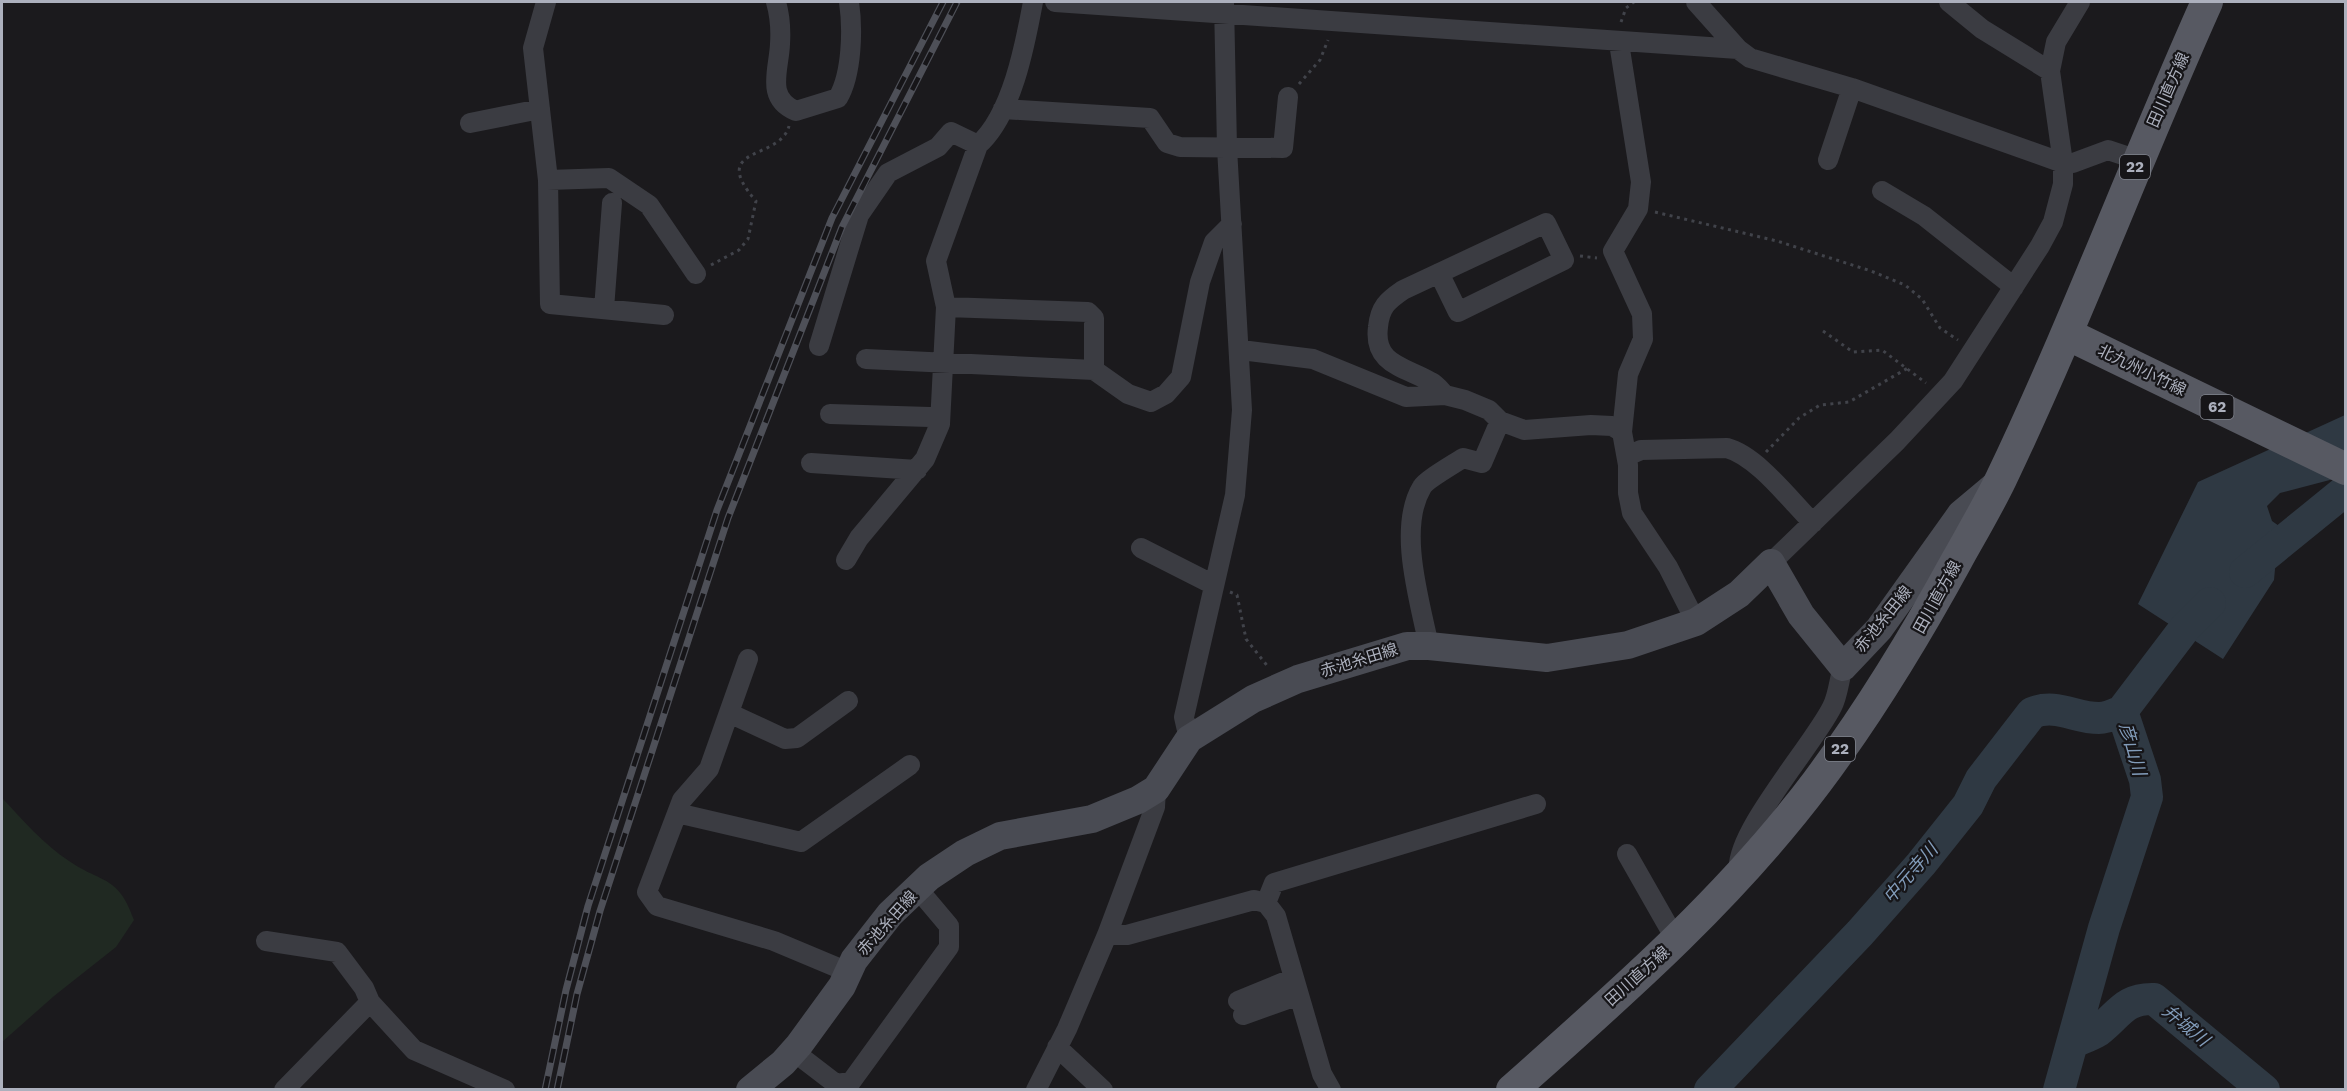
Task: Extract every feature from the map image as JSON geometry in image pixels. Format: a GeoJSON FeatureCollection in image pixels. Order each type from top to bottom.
{"type":"FeatureCollection","features":[{"type":"Feature","properties":{"kind":"main road","name":"田川直方線"},"geometry":{"type":"LineString","coordinates":[[1512,1089],[1676,940],[1740,876],[1817,782],[1906,652],[2078,339],[2138,160],[2207,2]]}},
{"type":"Feature","properties":{"kind":"main road","name":"北九州小竹線"},"geometry":{"type":"LineString","coordinates":[[2078,339],[2346,469]]}},
{"type":"Feature","properties":{"kind":"main road","name":"赤池糸田線"},"geometry":{"type":"LineString","coordinates":[[750,1089],[783,1063],[794,1051],[842,986],[854,960],[890,914],[917,888],[965,853],[1000,836],[1092,819],[1138,800],[1156,789],[1189,739],[1253,699],[1282,686],[1407,646],[1429,645],[1547,658],[1628,645],[1696,622],[1739,594],[1771,563],[1801,615],[1843,667],[1879,629],[1961,514],[2000,482]]}},
{"type":"Feature","properties":{"kind":"street"},"geometry":{"type":"LineString","coordinates":[[546,2],[533,48],[548,180],[550,304],[664,315]]}},
{"type":"Feature","properties":{"kind":"street"},"geometry":{"type":"LineString","coordinates":[[776,2],[781,20],[775,86],[780,100],[796,111],[838,98],[844,87],[851,37],[849,2]]}},
{"type":"Feature","properties":{"kind":"street"},"geometry":{"type":"LineString","coordinates":[[846,560],[859,538],[925,459],[940,424],[946,307],[936,261],[978,145],[991,134],[1003,109],[1027,33],[1033,2]]}},
{"type":"Feature","properties":{"kind":"street"},"geometry":{"type":"LineString","coordinates":[[1055,2],[1224,8],[1337,22],[1619,43],[1738,49]]}},
{"type":"Feature","properties":{"kind":"street"},"geometry":{"type":"LineString","coordinates":[[1696,2],[1738,49],[1750,58],[1852,88],[2063,163],[2073,163],[2108,150],[2138,160]]}},
{"type":"Feature","properties":{"kind":"street"},"geometry":{"type":"LineString","coordinates":[[1949,2],[1968,8],[1982,29],[2050,71]]}},
{"type":"Feature","properties":{"kind":"street"},"geometry":{"type":"LineString","coordinates":[[1771,563],[1897,441],[1941,394],[1973,350],[2053,222],[2063,184],[2063,163],[2050,71],[2056,42],[2080,2]]}},
{"type":"Feature","properties":{"kind":"street"},"geometry":{"type":"LineString","coordinates":[[1189,739],[1184,717],[1235,495],[1242,410],[1241,350],[1227,148],[1224,8]]}},
{"type":"Feature","properties":{"kind":"street"},"geometry":{"type":"LineString","coordinates":[[1619,43],[1641,182],[1638,209],[1613,251],[1642,314],[1643,339],[1628,374],[1622,432],[1627,456],[1628,493],[1632,513],[1668,567],[1696,622]]}},
{"type":"Feature","properties":{"kind":"street"},"geometry":{"type":"LineString","coordinates":[[1828,160],[1852,88]]}},
{"type":"Feature","properties":{"kind":"street"},"geometry":{"type":"LineString","coordinates":[[1003,109],[1150,118],[1167,143],[1180,147],[1283,148],[1288,97]]}},
{"type":"Feature","properties":{"kind":"street"},"geometry":{"type":"LineString","coordinates":[[470,123],[540,110]]}},
{"type":"Feature","properties":{"kind":"street"},"geometry":{"type":"LineString","coordinates":[[819,346],[860,215],[888,173],[938,147],[951,132],[978,145]]}},
{"type":"Feature","properties":{"kind":"street"},"geometry":{"type":"LineString","coordinates":[[548,180],[609,178],[649,205],[696,274]]}},
{"type":"Feature","properties":{"kind":"street"},"geometry":{"type":"LineString","coordinates":[[1882,190],[1924,216],[2014,287]]}},
{"type":"Feature","properties":{"kind":"street"},"geometry":{"type":"LineString","coordinates":[[604,309],[612,203]]}},
{"type":"Feature","properties":{"kind":"street"},"geometry":{"type":"LineString","coordinates":[[1439,273],[1458,312],[1564,260],[1546,223],[1439,273],[1403,290],[1385,302],[1380,312],[1376,340],[1385,357],[1402,370],[1433,383],[1445,395]]}},
{"type":"Feature","properties":{"kind":"street"},"geometry":{"type":"LineString","coordinates":[[866,359],[945,361],[1094,370],[1128,394],[1151,402],[1166,394],[1181,377],[1200,282],[1214,243],[1232,224]]}},
{"type":"Feature","properties":{"kind":"street"},"geometry":{"type":"LineString","coordinates":[[946,307],[1088,312],[1094,318],[1094,370]]}},
{"type":"Feature","properties":{"kind":"street"},"geometry":{"type":"LineString","coordinates":[[1241,350],[1313,358],[1406,397],[1445,395],[1489,410],[1500,421],[1524,430],[1591,425],[1612,426],[1622,432]]}},
{"type":"Feature","properties":{"kind":"street"},"geometry":{"type":"LineString","coordinates":[[830,414],[930,417],[940,424]]}},
{"type":"Feature","properties":{"kind":"street"},"geometry":{"type":"LineString","coordinates":[[1429,645],[1410,556],[1414,509],[1422,485],[1463,458],[1482,463],[1500,421]]}},
{"type":"Feature","properties":{"kind":"street"},"geometry":{"type":"LineString","coordinates":[[1627,456],[1641,450],[1727,448],[1737,450],[1813,523]]}},
{"type":"Feature","properties":{"kind":"street"},"geometry":{"type":"LineString","coordinates":[[811,463],[917,470]]}},
{"type":"Feature","properties":{"kind":"street"},"geometry":{"type":"LineString","coordinates":[[1141,548],[1214,585]]}},
{"type":"Feature","properties":{"kind":"street"},"geometry":{"type":"LineString","coordinates":[[748,659],[709,769],[682,800],[647,892],[657,906],[774,941],[848,972]]}},
{"type":"Feature","properties":{"kind":"street"},"geometry":{"type":"LineString","coordinates":[[1740,876],[1737,859],[1758,820],[1833,706],[1843,667]]}},
{"type":"Feature","properties":{"kind":"street"},"geometry":{"type":"LineString","coordinates":[[729,713],[785,739],[797,738],[848,701]]}},
{"type":"Feature","properties":{"kind":"street"},"geometry":{"type":"LineString","coordinates":[[677,813],[801,842],[910,765]]}},
{"type":"Feature","properties":{"kind":"street"},"geometry":{"type":"LineString","coordinates":[[1036,1089],[1107,935],[1155,807],[1156,789]]}},
{"type":"Feature","properties":{"kind":"street"},"geometry":{"type":"LineString","coordinates":[[1266,903],[1274,883],[1536,804]]}},
{"type":"Feature","properties":{"kind":"street"},"geometry":{"type":"LineString","coordinates":[[1627,854],[1676,940]]}},
{"type":"Feature","properties":{"kind":"street"},"geometry":{"type":"LineString","coordinates":[[794,1051],[836,1084],[850,1082],[949,947],[949,926],[917,888]]}},
{"type":"Feature","properties":{"kind":"street"},"geometry":{"type":"LineString","coordinates":[[1107,935],[1126,936],[1254,900],[1266,903],[1276,916],[1322,1074],[1331,1089]]}},
{"type":"Feature","properties":{"kind":"street"},"geometry":{"type":"LineString","coordinates":[[266,941],[337,952],[364,987],[370,1002],[414,1050],[505,1089]]}},
{"type":"Feature","properties":{"kind":"street"},"geometry":{"type":"LineString","coordinates":[[1240,1008],[1296,986]]}},
{"type":"Feature","properties":{"kind":"street"},"geometry":{"type":"LineString","coordinates":[[284,1089],[370,1002]]}},
{"type":"Feature","properties":{"kind":"street"},"geometry":{"type":"LineString","coordinates":[[1057,1047],[1103,1089]]}},
{"type":"Feature","properties":{"kind":"path"},"geometry":{"type":"LineString","coordinates":[[1619,43],[1626,8],[1634,2]]}},
{"type":"Feature","properties":{"kind":"path"},"geometry":{"type":"LineString","coordinates":[[1288,97],[1320,60],[1337,22]]}},
{"type":"Feature","properties":{"kind":"path"},"geometry":{"type":"LineString","coordinates":[[696,274],[739,250],[748,239],[756,201],[742,185],[740,166],[744,159],[776,142],[787,133],[792,110]]}},
{"type":"Feature","properties":{"kind":"path"},"geometry":{"type":"LineString","coordinates":[[1638,209],[1777,241],[1871,271],[1905,285],[1922,299],[1940,328],[1973,350]]}},
{"type":"Feature","properties":{"kind":"path"},"geometry":{"type":"LineString","coordinates":[[1564,260],[1582,255],[1598,258],[1619,268]]}},
{"type":"Feature","properties":{"kind":"path"},"geometry":{"type":"LineString","coordinates":[[1823,331],[1852,352],[1882,350],[1941,394]]}},
{"type":"Feature","properties":{"kind":"path"},"geometry":{"type":"LineString","coordinates":[[1754,464],[1799,418],[1820,405],[1850,402],[1908,368]]}},
{"type":"Feature","properties":{"kind":"path"},"geometry":{"type":"LineString","coordinates":[[1214,585],[1237,595],[1246,639],[1282,686]]}},
{"type":"Feature","properties":{"kind":"shaded area"},"geometry":{"type":"Polygon","coordinates":[[[2345,415],[2345,476],[2280,493],[2267,506],[2272,521],[2279,526],[2274,580],[2223,659],[2138,604],[2198,482],[2345,415]]]}},
{"type":"Feature","properties":{"kind":"shaded area"},"geometry":{"type":"Polygon","coordinates":[[[2,798],[60,855],[115,888],[128,905],[134,920],[116,947],[54,996],[2,1042],[2,798]]]}},
{"type":"Feature","properties":{"kind":"waterway","name":"彦山川"},"geometry":{"type":"LineString","coordinates":[[2245,572],[2346,490]]}},
{"type":"Feature","properties":{"kind":"waterway","name":"彦山川"},"geometry":{"type":"LineString","coordinates":[[2122,711],[2185,628],[2210,603]]}},
{"type":"Feature","properties":{"kind":"waterway","name":"中元寺川"},"geometry":{"type":"LineString","coordinates":[[1710,1090],[1860,933],[1921,864],[1968,805],[1981,779],[2032,713],[2041,710],[2057,710],[2099,718],[2122,711]]}},
{"type":"Feature","properties":{"kind":"waterway","name":"彦山川"},"geometry":{"type":"LineString","coordinates":[[2059,1090],[2104,928],[2147,797],[2145,780],[2122,711]]}},
{"type":"Feature","properties":{"kind":"waterway","name":"弁城川"},"geometry":{"type":"LineString","coordinates":[[2072,1043],[2098,1031],[2129,1004],[2144,999],[2154,999],[2264,1090]]}},
{"type":"Feature","properties":{"kind":"railway"},"geometry":{"type":"LineString","coordinates":[[545,1090],[566,990],[588,906],[717,510],[832,218],[943,2]]}},
{"type":"Feature","properties":{"kind":"railway"},"geometry":{"type":"LineString","coordinates":[[557,1090],[577,994],[600,911],[728,518],[842,227],[957,2]]}}]}
